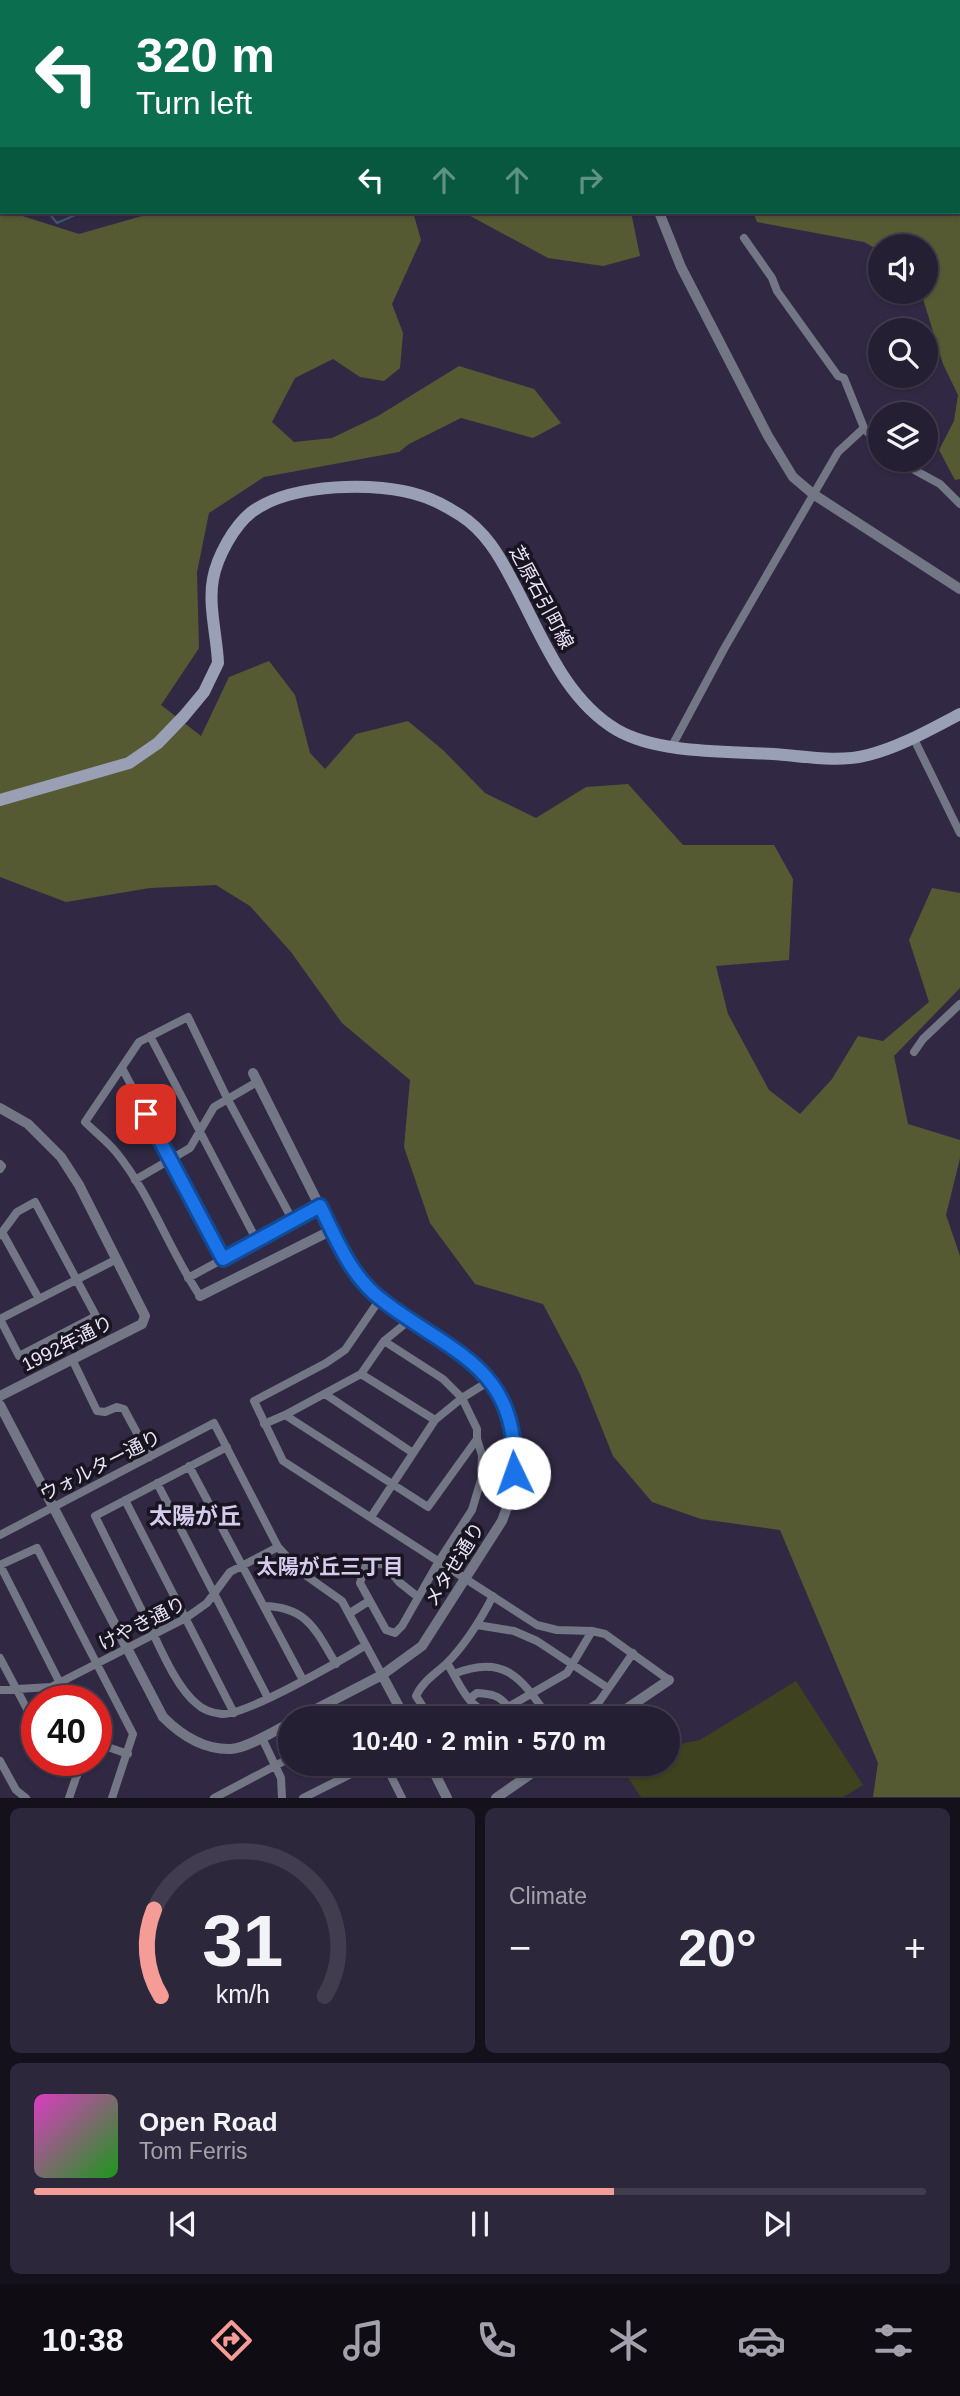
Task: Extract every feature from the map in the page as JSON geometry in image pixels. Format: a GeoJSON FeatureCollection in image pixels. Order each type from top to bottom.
{"type":"FeatureCollection","features":[{"type":"Feature","properties":{"kind":"main road","name":"芝原石引町線"},"geometry":{"type":"LineString","coordinates":[[0,800],[129,763],[158,743],[204,692],[214,675],[218,663],[213,579],[232,537],[244,519],[256,509],[297,493],[331,487],[369,486],[422,496],[462,516],[495,549],[565,681],[588,709],[618,730],[643,740],[672,746],[834,758],[867,756],[960,714]]}},
{"type":"Feature","properties":{"kind":"street"},"geometry":{"type":"LineString","coordinates":[[660,214],[692,290],[768,436],[793,477],[813,494],[960,588]]}},
{"type":"Feature","properties":{"kind":"street"},"geometry":{"type":"LineString","coordinates":[[744,238],[772,278],[777,291],[838,376],[845,378],[868,432]]}},
{"type":"Feature","properties":{"kind":"street"},"geometry":{"type":"LineString","coordinates":[[672,746],[838,452],[864,428]]}},
{"type":"Feature","properties":{"kind":"street"},"geometry":{"type":"LineString","coordinates":[[918,472],[940,484],[960,504]]}},
{"type":"Feature","properties":{"kind":"street"},"geometry":{"type":"LineString","coordinates":[[913,737],[960,833]]}},
{"type":"Feature","properties":{"kind":"street"},"geometry":{"type":"LineString","coordinates":[[914,1052],[923,1039],[960,1004]]}},
{"type":"Feature","properties":{"kind":"street"},"geometry":{"type":"LineString","coordinates":[[293,1221],[227,1098],[188,1017],[139,1042],[85,1122],[115,1151],[135,1180],[200,1296],[332,1230]]}},
{"type":"Feature","properties":{"kind":"street"},"geometry":{"type":"LineString","coordinates":[[150,1036],[257,1241]]}},
{"type":"Feature","properties":{"kind":"street"},"geometry":{"type":"LineString","coordinates":[[122,1068],[223,1259]]}},
{"type":"Feature","properties":{"kind":"street"},"geometry":{"type":"LineString","coordinates":[[135,1180],[190,1148],[214,1107],[255,1078]]}},
{"type":"Feature","properties":{"kind":"street","name":"メタせ通り"},"geometry":{"type":"LineString","coordinates":[[255,1078],[350,1267],[380,1300],[464,1354],[491,1381],[508,1416],[515,1455],[513,1491],[502,1521],[422,1646],[383,1675],[322,1706]]}},
{"type":"Feature","properties":{"kind":"street"},"geometry":{"type":"LineString","coordinates":[[0,1108],[28,1124],[61,1157],[79,1185],[117,1259],[76,1279],[38,1299],[0,1319],[19,1356],[96,1316],[76,1279],[35,1202],[17,1212],[1,1234],[38,1299]]}},
{"type":"Feature","properties":{"kind":"street"},"geometry":{"type":"LineString","coordinates":[[188,1278],[320,1206]]}},
{"type":"Feature","properties":{"kind":"street","name":"1992年通り"},"geometry":{"type":"LineString","coordinates":[[0,1396],[142,1324],[145,1317],[117,1259]]}},
{"type":"Feature","properties":{"kind":"street"},"geometry":{"type":"LineString","coordinates":[[380,1300],[345,1350],[254,1401],[283,1461],[537,1625],[557,1630],[605,1634],[669,1680],[631,1706]]}},
{"type":"Feature","properties":{"kind":"street"},"geometry":{"type":"LineString","coordinates":[[264,1424],[362,1374],[384,1341],[411,1319]]}},
{"type":"Feature","properties":{"kind":"street"},"geometry":{"type":"LineString","coordinates":[[384,1341],[443,1378],[462,1398],[477,1429],[482,1455],[481,1480],[472,1510],[402,1626],[395,1633],[386,1630],[360,1583],[366,1565],[384,1564],[399,1583],[418,1597]]}},
{"type":"Feature","properties":{"kind":"street"},"geometry":{"type":"LineString","coordinates":[[72,1359],[97,1410],[105,1412],[117,1406],[124,1409],[150,1457]]}},
{"type":"Feature","properties":{"kind":"street"},"geometry":{"type":"LineString","coordinates":[[362,1374],[435,1420]]}},
{"type":"Feature","properties":{"kind":"street"},"geometry":{"type":"LineString","coordinates":[[371,1517],[435,1420],[462,1398],[491,1381]]}},
{"type":"Feature","properties":{"kind":"street"},"geometry":{"type":"LineString","coordinates":[[325,1394],[413,1453]]}},
{"type":"Feature","properties":{"kind":"street"},"geometry":{"type":"LineString","coordinates":[[0,1405],[163,1717],[178,1732],[193,1741],[232,1749],[278,1729]]}},
{"type":"Feature","properties":{"kind":"street"},"geometry":{"type":"LineString","coordinates":[[285,1415],[428,1507],[477,1439]]}},
{"type":"Feature","properties":{"kind":"street","name":"ウォルター通り"},"geometry":{"type":"LineString","coordinates":[[0,1535],[214,1423],[227,1447]]}},
{"type":"Feature","properties":{"kind":"street"},"geometry":{"type":"LineString","coordinates":[[366,1645],[336,1664],[234,1713],[222,1714],[205,1710],[196,1704],[167,1660],[95,1516],[227,1447],[278,1547],[301,1572],[342,1601],[350,1613],[399,1706]]}},
{"type":"Feature","properties":{"kind":"street"},"geometry":{"type":"LineString","coordinates":[[189,1466],[303,1680]]}},
{"type":"Feature","properties":{"kind":"street"},"geometry":{"type":"LineString","coordinates":[[157,1483],[268,1698]]}},
{"type":"Feature","properties":{"kind":"street"},"geometry":{"type":"LineString","coordinates":[[125,1500],[234,1713]]}},
{"type":"Feature","properties":{"kind":"street","name":"けやき通り"},"geometry":{"type":"LineString","coordinates":[[0,1690],[43,1689],[59,1684],[198,1612],[230,1572],[278,1547]]}},
{"type":"Feature","properties":{"kind":"street"},"geometry":{"type":"LineString","coordinates":[[59,1684],[0,1565],[37,1548],[133,1734],[112,1797]]}},
{"type":"Feature","properties":{"kind":"street"},"geometry":{"type":"LineString","coordinates":[[422,1706],[416,1696],[419,1688],[447,1663],[477,1626],[493,1596]]}},
{"type":"Feature","properties":{"kind":"street"},"geometry":{"type":"LineString","coordinates":[[350,1613],[369,1601]]}},
{"type":"Feature","properties":{"kind":"street"},"geometry":{"type":"LineString","coordinates":[[264,1606],[288,1608],[303,1617],[312,1626],[336,1664]]}},
{"type":"Feature","properties":{"kind":"street"},"geometry":{"type":"LineString","coordinates":[[477,1626],[514,1631],[537,1641],[608,1688]]}},
{"type":"Feature","properties":{"kind":"street"},"geometry":{"type":"LineString","coordinates":[[510,1706],[567,1673],[592,1631]]}},
{"type":"Feature","properties":{"kind":"street"},"geometry":{"type":"LineString","coordinates":[[594,1706],[600,1702],[633,1653]]}},
{"type":"Feature","properties":{"kind":"street"},"geometry":{"type":"LineString","coordinates":[[0,1658],[21,1698]]}},
{"type":"Feature","properties":{"kind":"street"},"geometry":{"type":"LineString","coordinates":[[447,1663],[474,1706]]}},
{"type":"Feature","properties":{"kind":"street"},"geometry":{"type":"LineString","coordinates":[[454,1675],[470,1668],[487,1666],[504,1669],[517,1677],[541,1706]]}},
{"type":"Feature","properties":{"kind":"street"},"geometry":{"type":"LineString","coordinates":[[469,1699],[477,1693],[492,1694],[502,1699],[507,1706]]}},
{"type":"Feature","properties":{"kind":"street"},"geometry":{"type":"LineString","coordinates":[[262,1738],[281,1778],[282,1797]]}},
{"type":"Feature","properties":{"kind":"street"},"geometry":{"type":"LineString","coordinates":[[112,1748],[128,1754]]}},
{"type":"Feature","properties":{"kind":"street"},"geometry":{"type":"LineString","coordinates":[[0,1761],[16,1790],[26,1797]]}},
{"type":"Feature","properties":{"kind":"street"},"geometry":{"type":"LineString","coordinates":[[214,1797],[276,1765]]}},
{"type":"Feature","properties":{"kind":"street"},"geometry":{"type":"LineString","coordinates":[[69,1797],[77,1776]]}},
{"type":"Feature","properties":{"kind":"street"},"geometry":{"type":"LineString","coordinates":[[303,1797],[346,1776]]}},
{"type":"Feature","properties":{"kind":"street"},"geometry":{"type":"LineString","coordinates":[[390,1776],[399,1797]]}},
{"type":"Feature","properties":{"kind":"street"},"geometry":{"type":"LineString","coordinates":[[436,1776],[447,1797]]}},
{"type":"Feature","properties":{"kind":"street"},"geometry":{"type":"LineString","coordinates":[[496,1797],[527,1776]]}},
{"type":"Feature","properties":{"kind":"green space"},"geometry":{"type":"Polygon","coordinates":[[[0,214],[16,214],[79,234],[149,214],[414,214],[421,240],[392,304],[403,333],[400,368],[384,381],[360,377],[333,359],[295,378],[272,422],[294,442],[332,438],[378,416],[459,366],[534,389],[561,423],[533,438],[461,418],[409,444],[399,452],[264,477],[209,513],[197,572],[199,648],[161,705],[201,736],[229,677],[269,661],[295,695],[310,753],[325,769],[356,734],[408,721],[444,751],[485,793],[536,818],[586,787],[628,784],[683,845],[774,845],[793,879],[789,960],[716,966],[728,1014],[769,1090],[800,1114],[832,1079],[858,1036],[883,1041],[929,1002],[909,940],[932,888],[960,893],[960,988],[894,1056],[908,1124],[960,1140],[960,1158],[946,1215],[960,1256],[960,1797],[873,1797],[878,1763],[780,1530],[701,1519],[652,1502],[613,1456],[580,1374],[543,1304],[475,1284],[430,1223],[404,1147],[410,1080],[342,1023],[291,952],[250,906],[216,885],[150,888],[66,902],[0,877],[0,214]]]}},
{"type":"Feature","properties":{"kind":"green space"},"geometry":{"type":"Polygon","coordinates":[[[467,214],[631,214],[640,256],[603,266],[548,258],[467,214]]]}},
{"type":"Feature","properties":{"kind":"green space"},"geometry":{"type":"Polygon","coordinates":[[[754,214],[960,214],[960,479],[955,480],[939,450],[954,421],[958,395],[938,348],[938,318],[929,318],[925,304],[938,304],[938,234],[868,234],[868,244],[757,222],[754,214]]]}},
{"type":"Feature","properties":{"kind":"green space"},"geometry":{"type":"Polygon","coordinates":[[[796,1681],[863,1785],[843,1797],[641,1797],[627,1776],[680,1776],[680,1744],[700,1740],[796,1681]]]}},
{"type":"Feature","properties":{"kind":"waterway"},"geometry":{"type":"LineString","coordinates":[[14,214],[18,214]]}},
{"type":"Feature","properties":{"kind":"waterway"},"geometry":{"type":"LineString","coordinates":[[50,214],[57,223],[77,214]]}},
{"type":"Feature","properties":{"kind":"district","name":"太陽が丘"},"geometry":{"type":"Point","coordinates":[195,1516]}},
{"type":"Feature","properties":{"kind":"district","name":"太陽が丘三丁目"},"geometry":{"type":"Point","coordinates":[330,1567]}},
{"type":"Feature","properties":{"kind":"route"},"geometry":{"type":"LineString","coordinates":[[146,1114],[223,1259],[320,1206],[350,1267],[380,1300],[464,1354],[491,1381],[508,1416],[515,1455],[514,1473]]}}]}
